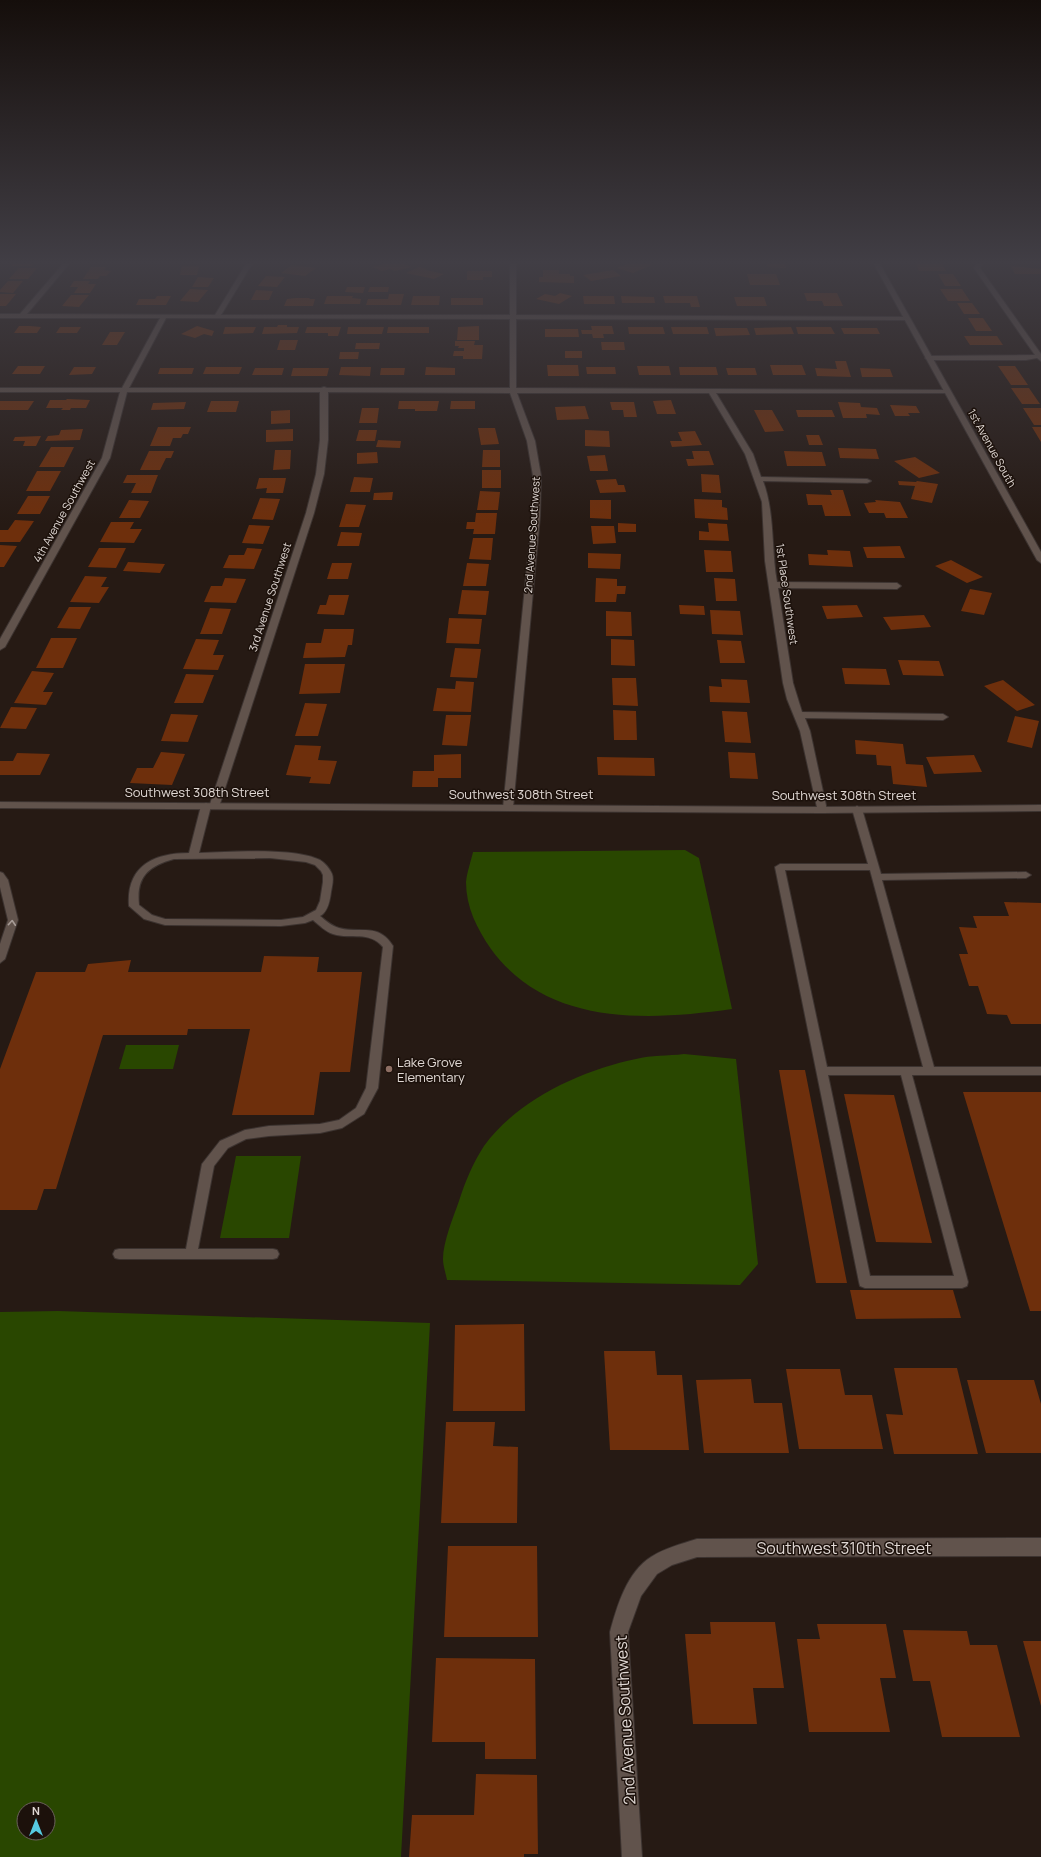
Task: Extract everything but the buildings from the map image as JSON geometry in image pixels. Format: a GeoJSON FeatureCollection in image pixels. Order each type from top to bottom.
{"type":"FeatureCollection","features":[{"type":"Feature","properties":{"kind":"street","name":"4th Avenue Southwest"},"geometry":{"type":"LineString","coordinates":[[0,647],[94,482],[106,458],[124,390],[145,351]]}},
{"type":"Feature","properties":{"kind":"street","name":"2nd Avenue Southwest"},"geometry":{"type":"LineString","coordinates":[[508,808],[535,524],[538,476],[531,441],[513,391],[512,351]]}},
{"type":"Feature","properties":{"kind":"street","name":"1st Avenue South"},"geometry":{"type":"LineString","coordinates":[[924,351],[1041,560]]}},
{"type":"Feature","properties":{"kind":"street"},"geometry":{"type":"LineString","coordinates":[[928,358],[1040,357]]}},
{"type":"Feature","properties":{"kind":"street"},"geometry":{"type":"LineString","coordinates":[[0,390],[324,389],[513,391],[947,391]]}},
{"type":"Feature","properties":{"kind":"street","name":"3rd Avenue Southwest"},"geometry":{"type":"LineString","coordinates":[[210,806],[310,513],[320,474],[324,440],[324,389]]}},
{"type":"Feature","properties":{"kind":"street","name":"1st Place Southwest"},"geometry":{"type":"LineString","coordinates":[[711,390],[738,433],[760,479],[766,502],[772,585],[788,683],[798,716],[805,731],[822,810]]}},
{"type":"Feature","properties":{"kind":"street"},"geometry":{"type":"LineString","coordinates":[[760,479],[867,481]]}},
{"type":"Feature","properties":{"kind":"street"},"geometry":{"type":"LineString","coordinates":[[772,585],[897,586]]}},
{"type":"Feature","properties":{"kind":"street"},"geometry":{"type":"LineString","coordinates":[[798,716],[943,718]]}},
{"type":"Feature","properties":{"kind":"street","name":"Southwest 308th Street"},"geometry":{"type":"LineString","coordinates":[[0,805],[822,810],[1041,808]]}},
{"type":"Feature","properties":{"kind":"street","name":"Southwest 310th Street"},"geometry":{"type":"LineString","coordinates":[[652,1567],[674,1555],[697,1548],[1041,1547]]}},
{"type":"Feature","properties":{"kind":"street","name":"2nd Avenue Southwest"},"geometry":{"type":"LineString","coordinates":[[632,1857],[620,1632],[628,1604],[637,1587],[652,1567]]}},
{"type":"Feature","properties":{"kind":"lane"},"geometry":{"type":"LineString","coordinates":[[193,856],[210,806]]}},
{"type":"Feature","properties":{"kind":"lane"},"geometry":{"type":"LineString","coordinates":[[857,809],[930,1071]]}},
{"type":"Feature","properties":{"kind":"lane"},"geometry":{"type":"LineString","coordinates":[[174,856],[193,856],[291,856],[318,863],[328,875],[324,907],[314,916],[296,922],[280,923],[165,922],[145,917],[134,906],[133,889],[142,871],[150,864],[161,859],[174,856]]}},
{"type":"Feature","properties":{"kind":"lane"},"geometry":{"type":"LineString","coordinates":[[905,1071],[962,1282],[865,1282],[780,867],[875,872],[1026,875]]}},
{"type":"Feature","properties":{"kind":"lane"},"geometry":{"type":"LineString","coordinates":[[0,875],[7,890],[13,920],[0,959]]}},
{"type":"Feature","properties":{"kind":"lane"},"geometry":{"type":"LineString","coordinates":[[191,1254],[208,1164],[213,1154],[222,1145],[233,1138],[246,1133],[262,1131],[307,1131],[334,1126],[355,1115],[369,1100],[373,1078],[388,946],[383,939],[376,935],[366,932],[336,931],[314,916]]}},
{"type":"Feature","properties":{"kind":"lane"},"geometry":{"type":"LineString","coordinates":[[822,1071],[1041,1071]]}},
{"type":"Feature","properties":{"kind":"lane"},"geometry":{"type":"LineString","coordinates":[[119,1254],[273,1254]]}},
{"type":"Feature","properties":{"kind":"green space"},"geometry":{"type":"Polygon","coordinates":[[[685,850],[699,858],[732,1009],[666,1016],[633,1016],[601,1012],[569,1005],[540,993],[514,974],[491,949],[477,926],[470,909],[466,891],[466,882],[473,852],[685,850]]]}},
{"type":"Feature","properties":{"kind":"green space"},"geometry":{"type":"Polygon","coordinates":[[[126,1045],[179,1045],[173,1069],[119,1069],[126,1045]]]}},
{"type":"Feature","properties":{"kind":"green space"},"geometry":{"type":"Polygon","coordinates":[[[684,1054],[736,1059],[758,1264],[740,1285],[447,1280],[443,1262],[443,1252],[451,1222],[464,1187],[480,1152],[498,1130],[532,1101],[573,1079],[615,1064],[636,1059],[684,1054]]]}},
{"type":"Feature","properties":{"kind":"green space"},"geometry":{"type":"Polygon","coordinates":[[[236,1156],[301,1156],[289,1238],[220,1238],[236,1156]]]}},
{"type":"Feature","properties":{"kind":"green space"},"geometry":{"type":"Polygon","coordinates":[[[58,1311],[430,1323],[401,1857],[0,1857],[0,1312],[58,1311]]]}},
{"type":"Feature","properties":{"kind":"place","name":"Lake Grove Elementary"},"geometry":{"type":"Point","coordinates":[389,1069]}}]}
